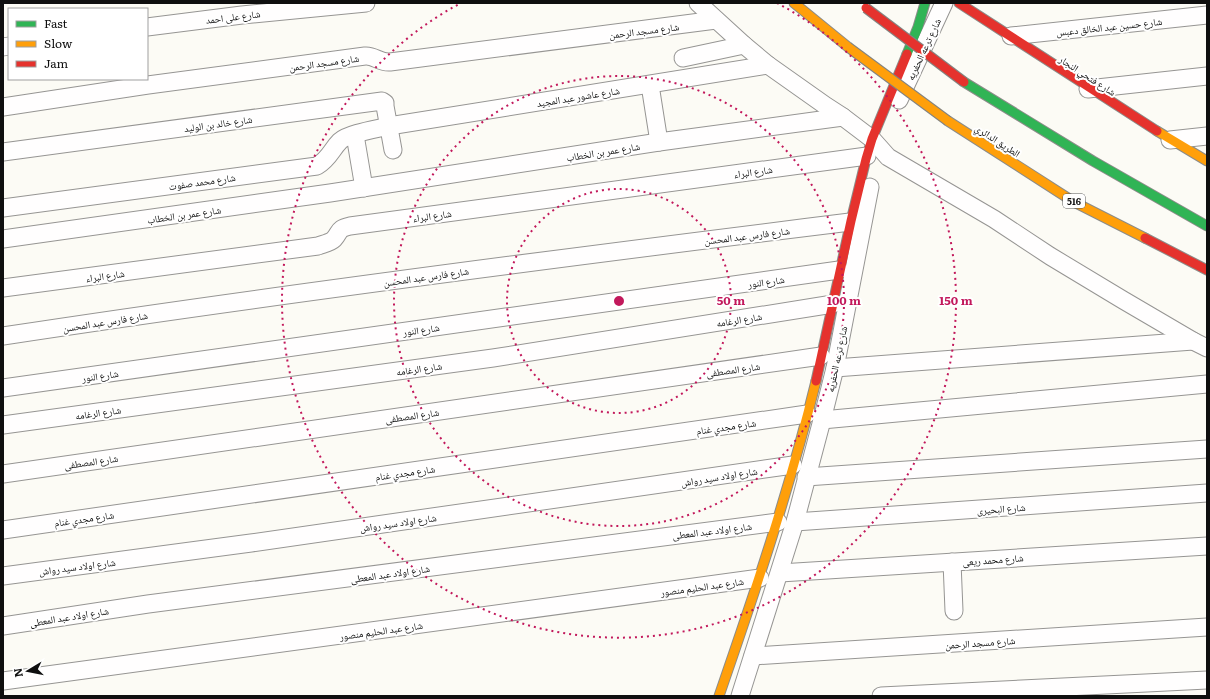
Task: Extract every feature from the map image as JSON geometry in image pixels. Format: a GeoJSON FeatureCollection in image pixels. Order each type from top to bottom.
{"type":"FeatureCollection","features":[{"type":"Feature","properties":{"kind":"main road","name":"الطريق الدائري"},"geometry":{"type":"LineString","coordinates":[[794,3],[848,47],[948,121],[1074,202],[1207,270]]}},
{"type":"Feature","properties":{"kind":"main road","name":"شارع ترعه الحفريه"},"geometry":{"type":"LineString","coordinates":[[719,696],[778,522],[793,465],[815,417],[821,356],[850,222],[873,147],[918,27],[925,3]]}},
{"type":"Feature","properties":{"kind":"main road","name":"شارع فتحي النجار"},"geometry":{"type":"LineString","coordinates":[[959,3],[1011,36],[1088,89],[1207,161]]}},
{"type":"Feature","properties":{"kind":"main road"},"geometry":{"type":"LineString","coordinates":[[864,5],[964,82],[1093,161],[1207,226]]}},
{"type":"Feature","properties":{"kind":"street","name":"شارع على احمد"},"geometry":{"type":"LineString","coordinates":[[148,27],[242,15],[366,3]]}},
{"type":"Feature","properties":{"kind":"street"},"geometry":{"type":"LineString","coordinates":[[698,3],[744,46],[768,65],[843,117],[873,147],[994,219],[1050,256],[1200,344]]}},
{"type":"Feature","properties":{"kind":"street","name":"شارع ترعه الحفريه"},"geometry":{"type":"LineString","coordinates":[[740,696],[795,522],[806,477],[815,417],[835,368],[866,204],[873,147],[893,113],[944,3]]}},
{"type":"Feature","properties":{"kind":"street","name":"شارع حسين عبد الخالق دعبس"},"geometry":{"type":"LineString","coordinates":[[1011,36],[1207,15]]}},
{"type":"Feature","properties":{"kind":"street","name":"شارع مسجد الرحمن"},"geometry":{"type":"LineString","coordinates":[[3,107],[148,85],[365,56],[370,56],[381,62],[390,62],[716,20]]}},
{"type":"Feature","properties":{"kind":"street"},"geometry":{"type":"LineString","coordinates":[[683,58],[744,46]]}},
{"type":"Feature","properties":{"kind":"street","name":"شارع عاشور عبد المجيد"},"geometry":{"type":"LineString","coordinates":[[389,126],[768,65]]}},
{"type":"Feature","properties":{"kind":"street"},"geometry":{"type":"LineString","coordinates":[[1088,89],[1207,76]]}},
{"type":"Feature","properties":{"kind":"street"},"geometry":{"type":"LineString","coordinates":[[650,85],[659,142]]}},
{"type":"Feature","properties":{"kind":"street","name":"شارع خالد بن الوليد"},"geometry":{"type":"LineString","coordinates":[[3,152],[382,101],[385,103],[393,150]]}},
{"type":"Feature","properties":{"kind":"street","name":"شارع عمر بن الخطاب"},"geometry":{"type":"LineString","coordinates":[[3,239],[364,188],[659,142],[843,117]]}},
{"type":"Feature","properties":{"kind":"street","name":"شارع محمد صفوت"},"geometry":{"type":"LineString","coordinates":[[3,208],[317,166],[324,162],[341,141],[355,135],[389,126]]}},
{"type":"Feature","properties":{"kind":"street"},"geometry":{"type":"LineString","coordinates":[[355,135],[364,188]]}},
{"type":"Feature","properties":{"kind":"street"},"geometry":{"type":"LineString","coordinates":[[1170,140],[1207,136]]}},
{"type":"Feature","properties":{"kind":"street","name":"شارع البراء"},"geometry":{"type":"LineString","coordinates":[[3,288],[318,246],[329,242],[343,228],[350,226],[873,147]]}},
{"type":"Feature","properties":{"kind":"street","name":"شارع فارس عبد المحسن"},"geometry":{"type":"LineString","coordinates":[[3,336],[161,312],[559,258],[850,222]]}},
{"type":"Feature","properties":{"kind":"street","name":"شارع النور"},"geometry":{"type":"LineString","coordinates":[[3,388],[839,270]]}},
{"type":"Feature","properties":{"kind":"street","name":"شارع الرغامه"},"geometry":{"type":"LineString","coordinates":[[3,425],[493,358],[833,304]]}},
{"type":"Feature","properties":{"kind":"street"},"geometry":{"type":"LineString","coordinates":[[835,368],[1200,344]]}},
{"type":"Feature","properties":{"kind":"street","name":"شارع المصطفى"},"geometry":{"type":"LineString","coordinates":[[3,474],[821,356]]}},
{"type":"Feature","properties":{"kind":"street","name":"شارع مجدي غنام"},"geometry":{"type":"LineString","coordinates":[[3,530],[815,417],[1207,384]]}},
{"type":"Feature","properties":{"kind":"street"},"geometry":{"type":"LineString","coordinates":[[806,477],[1207,449]]}},
{"type":"Feature","properties":{"kind":"street","name":"شارع اولاد سيد رواش"},"geometry":{"type":"LineString","coordinates":[[3,576],[267,541],[793,465]]}},
{"type":"Feature","properties":{"kind":"street","name":"شارع البحيرى"},"geometry":{"type":"LineString","coordinates":[[795,522],[1207,493]]}},
{"type":"Feature","properties":{"kind":"street","name":"شارع اولاد عبد المعطى"},"geometry":{"type":"LineString","coordinates":[[3,626],[148,604],[778,522]]}},
{"type":"Feature","properties":{"kind":"street","name":"شارع محمد ريعى"},"geometry":{"type":"LineString","coordinates":[[780,573],[1207,546]]}},
{"type":"Feature","properties":{"kind":"street"},"geometry":{"type":"LineString","coordinates":[[952,562],[954,611]]}},
{"type":"Feature","properties":{"kind":"street","name":"شارع عبد الحليم منصور"},"geometry":{"type":"LineString","coordinates":[[3,681],[760,578]]}},
{"type":"Feature","properties":{"kind":"street","name":"شارع مسجد الرحمن"},"geometry":{"type":"LineString","coordinates":[[753,656],[1207,627]]}},
{"type":"Feature","properties":{"kind":"street"},"geometry":{"type":"LineString","coordinates":[[881,696],[1207,680]]}},
{"type":"Feature","properties":{"kind":"traffic: fast"},"geometry":{"type":"LineString","coordinates":[[907,54],[918,27],[925,3]]}},
{"type":"Feature","properties":{"kind":"traffic: fast"},"geometry":{"type":"LineString","coordinates":[[964,82],[1093,161],[1207,226]]}},
{"type":"Feature","properties":{"kind":"traffic: slow"},"geometry":{"type":"LineString","coordinates":[[794,3],[848,47]]}},
{"type":"Feature","properties":{"kind":"traffic: slow"},"geometry":{"type":"LineString","coordinates":[[848,47],[948,121]]}},
{"type":"Feature","properties":{"kind":"traffic: slow"},"geometry":{"type":"LineString","coordinates":[[948,121],[1074,202],[1145,238]]}},
{"type":"Feature","properties":{"kind":"traffic: slow"},"geometry":{"type":"LineString","coordinates":[[1157,131],[1207,161]]}},
{"type":"Feature","properties":{"kind":"traffic: slow"},"geometry":{"type":"LineString","coordinates":[[719,696],[759,579],[795,461],[816,381]]}},
{"type":"Feature","properties":{"kind":"traffic: jam"},"geometry":{"type":"LineString","coordinates":[[959,3],[1157,131]]}},
{"type":"Feature","properties":{"kind":"traffic: jam"},"geometry":{"type":"LineString","coordinates":[[866,8],[964,82]]}},
{"type":"Feature","properties":{"kind":"traffic: jam"},"geometry":{"type":"LineString","coordinates":[[816,381],[866,159],[872,139],[907,54]]}},
{"type":"Feature","properties":{"kind":"traffic: jam"},"geometry":{"type":"LineString","coordinates":[[1145,238],[1207,270]]}}]}
